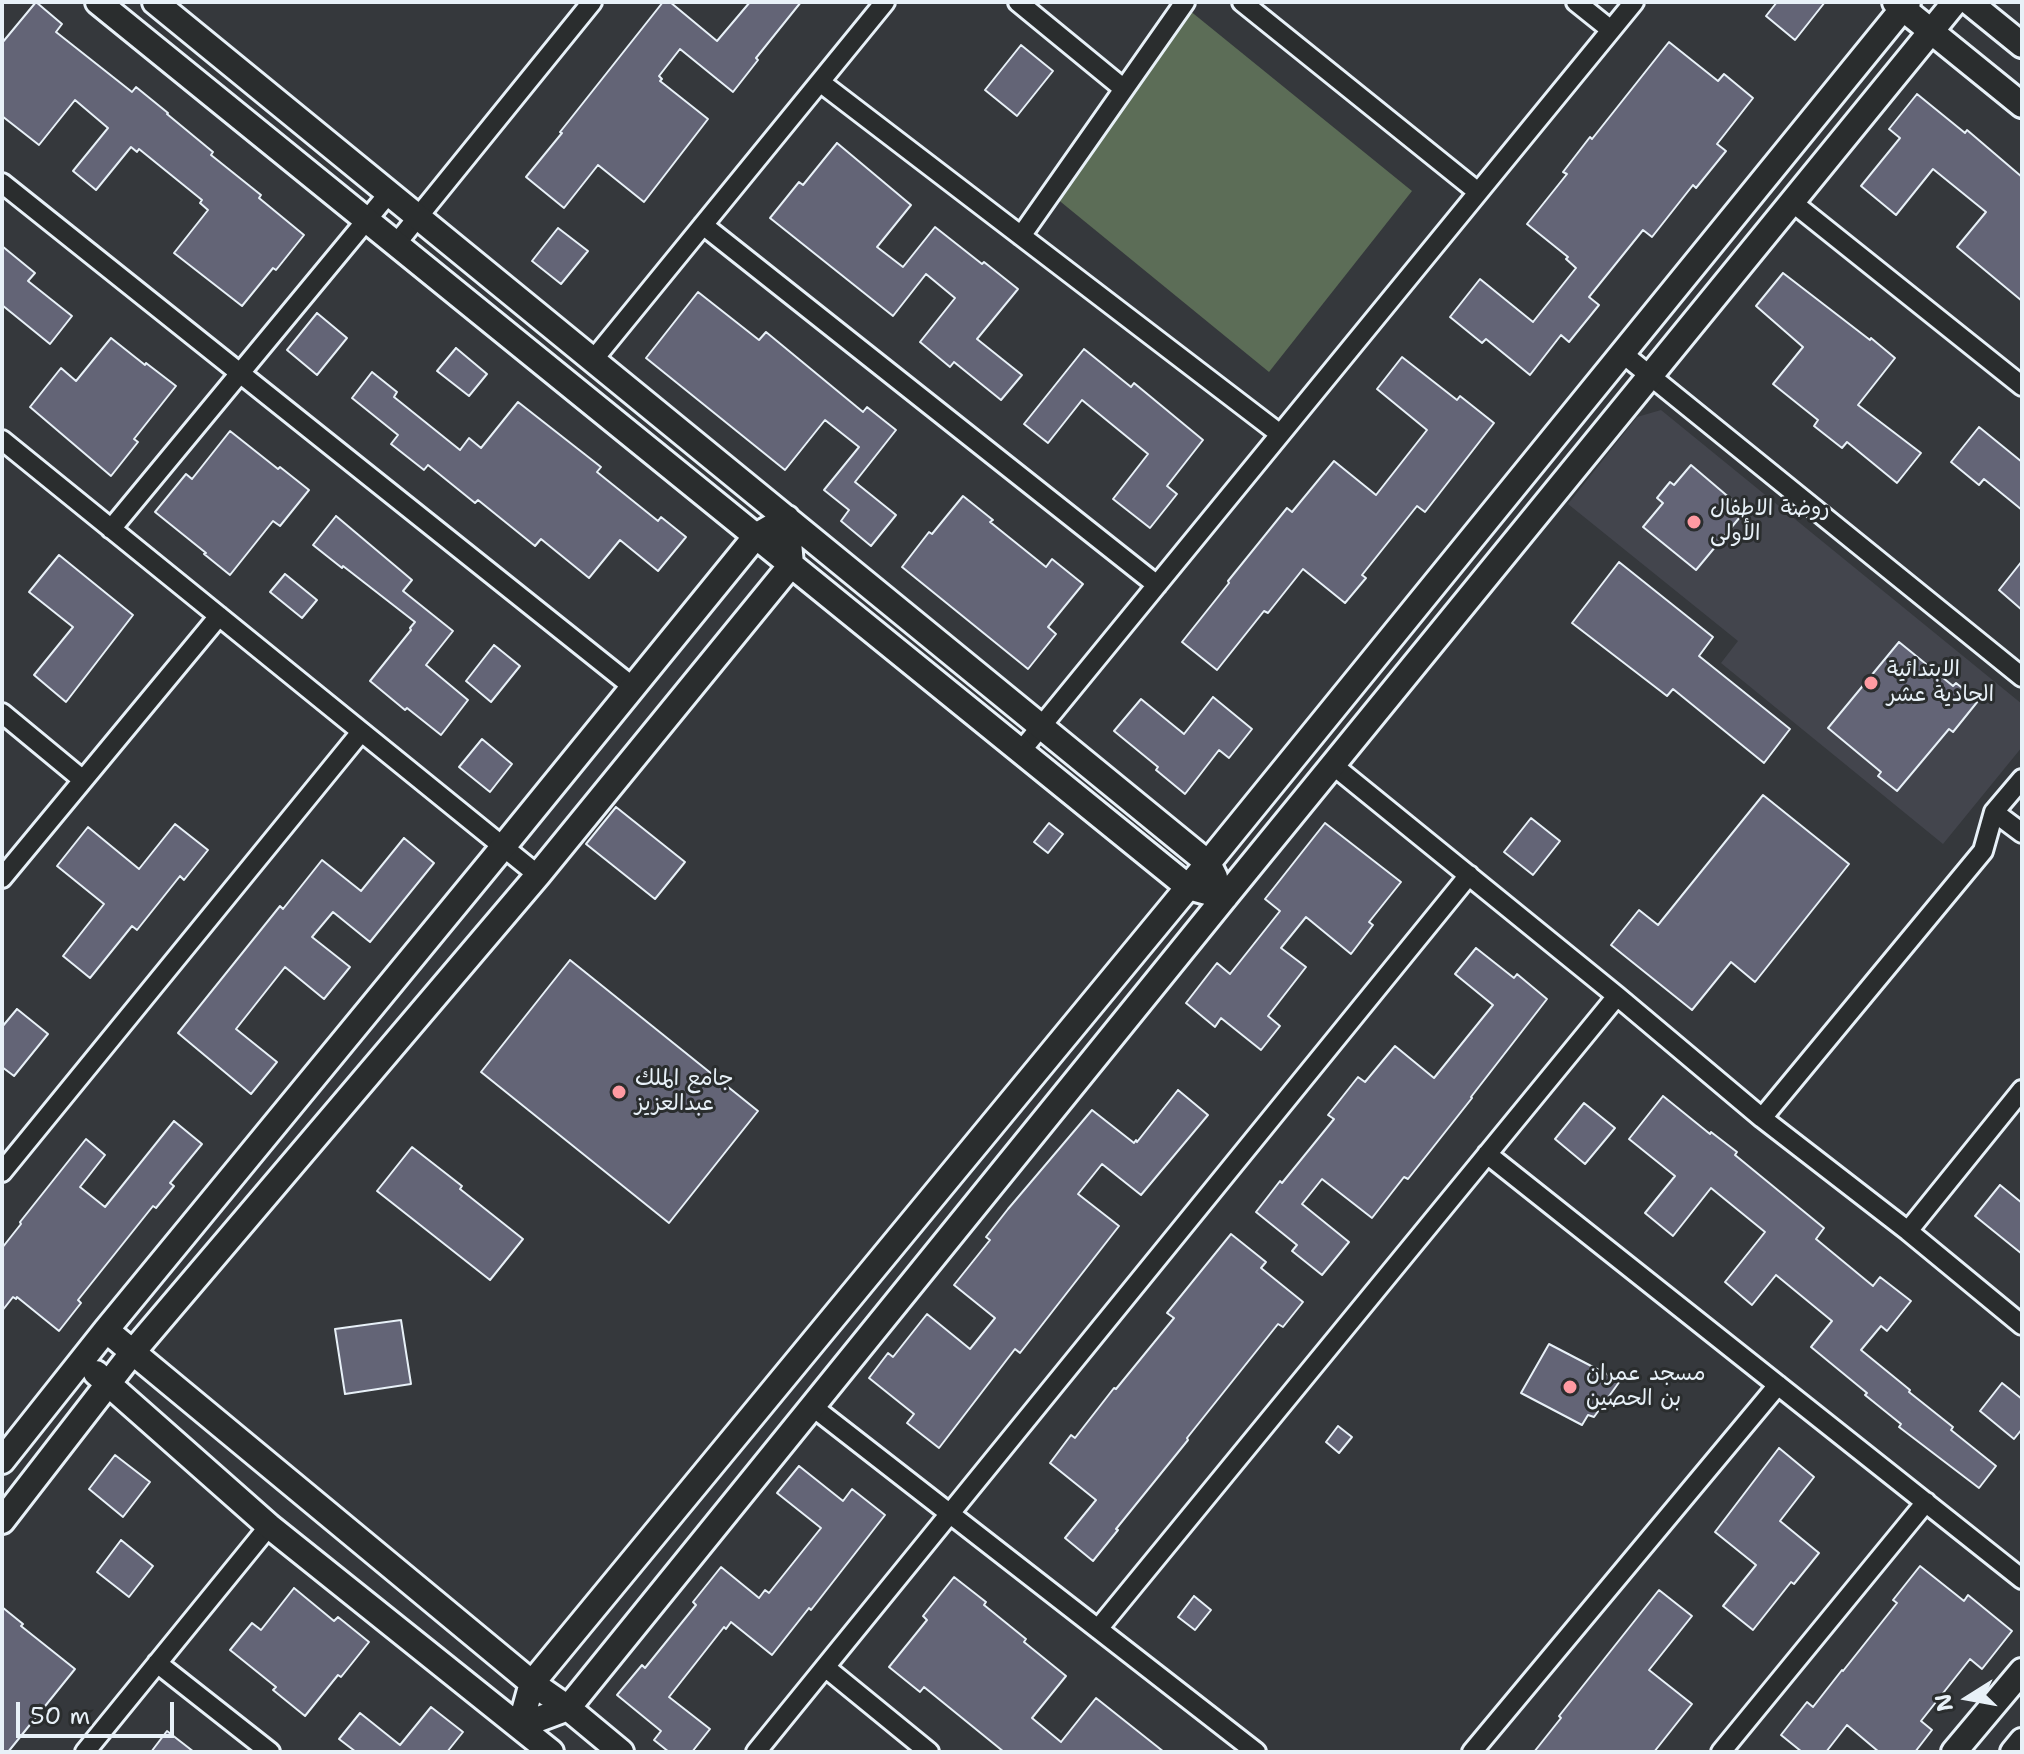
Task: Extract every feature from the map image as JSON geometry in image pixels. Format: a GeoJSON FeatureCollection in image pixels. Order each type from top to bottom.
{"type":"FeatureCollection","features":[{"type":"Feature","properties":{"kind":"street"},"geometry":{"type":"LineString","coordinates":[[98,2],[1188,887],[1225,897]]}},
{"type":"Feature","properties":{"kind":"street"},"geometry":{"type":"LineString","coordinates":[[155,2],[1208,863],[1225,897]]}},
{"type":"Feature","properties":{"kind":"street"},"geometry":{"type":"LineString","coordinates":[[396,244],[592,2]]}},
{"type":"Feature","properties":{"kind":"street"},"geometry":{"type":"LineString","coordinates":[[593,360],[885,2]]}},
{"type":"Feature","properties":{"kind":"street"},"geometry":{"type":"LineString","coordinates":[[1018,2],[1124,89]]}},
{"type":"Feature","properties":{"kind":"street"},"geometry":{"type":"LineString","coordinates":[[1021,236],[1185,2]]}},
{"type":"Feature","properties":{"kind":"street"},"geometry":{"type":"LineString","coordinates":[[1242,2],[1478,192]]}},
{"type":"Feature","properties":{"kind":"street"},"geometry":{"type":"LineString","coordinates":[[1576,2],[1611,30]]}},
{"type":"Feature","properties":{"kind":"street"},"geometry":{"type":"LineString","coordinates":[[1021,751],[1634,2]]}},
{"type":"Feature","properties":{"kind":"street"},"geometry":{"type":"LineString","coordinates":[[520,1726],[568,1708],[1955,2]]}},
{"type":"Feature","properties":{"kind":"street"},"geometry":{"type":"LineString","coordinates":[[1969,2],[2022,45]]}},
{"type":"Feature","properties":{"kind":"street"},"geometry":{"type":"LineString","coordinates":[[520,1726],[532,1683],[1208,863],[1902,4],[2022,105]]}},
{"type":"Feature","properties":{"kind":"street"},"geometry":{"type":"LineString","coordinates":[[820,82],[1280,434]]}},
{"type":"Feature","properties":{"kind":"street"},"geometry":{"type":"LineString","coordinates":[[2,183],[633,687]]}},
{"type":"Feature","properties":{"kind":"street"},"geometry":{"type":"LineString","coordinates":[[111,529],[389,193]]}},
{"type":"Feature","properties":{"kind":"street"},"geometry":{"type":"LineString","coordinates":[[1792,202],[2022,386]]}},
{"type":"Feature","properties":{"kind":"street"},"geometry":{"type":"LineString","coordinates":[[703,225],[1157,585]]}},
{"type":"Feature","properties":{"kind":"street"},"geometry":{"type":"LineString","coordinates":[[1622,353],[2022,677]]}},
{"type":"Feature","properties":{"kind":"street"},"geometry":{"type":"LineString","coordinates":[[2,440],[538,875]]}},
{"type":"Feature","properties":{"kind":"street"},"geometry":{"type":"LineString","coordinates":[[2,1461],[756,536],[787,518]]}},
{"type":"Feature","properties":{"kind":"street"},"geometry":{"type":"LineString","coordinates":[[2,1521],[132,1353],[538,875],[791,565],[787,518]]}},
{"type":"Feature","properties":{"kind":"street"},"geometry":{"type":"LineString","coordinates":[[2,878],[219,616]]}},
{"type":"Feature","properties":{"kind":"street"},"geometry":{"type":"LineString","coordinates":[[2,713],[83,780]]}},
{"type":"Feature","properties":{"kind":"street"},"geometry":{"type":"LineString","coordinates":[[2,1172],[361,732]]}},
{"type":"Feature","properties":{"kind":"street"},"geometry":{"type":"LineString","coordinates":[[1334,766],[1762,1118],[1908,1231],[2022,1325]]}},
{"type":"Feature","properties":{"kind":"street"},"geometry":{"type":"LineString","coordinates":[[1762,1118],[1983,851],[1994,812],[2022,779]]}},
{"type":"Feature","properties":{"kind":"street"},"geometry":{"type":"LineString","coordinates":[[1994,812],[2022,833]]}},
{"type":"Feature","properties":{"kind":"street"},"geometry":{"type":"LineString","coordinates":[[756,1752],[1469,875]]}},
{"type":"Feature","properties":{"kind":"street"},"geometry":{"type":"LineString","coordinates":[[1098,1629],[1617,996]]}},
{"type":"Feature","properties":{"kind":"street"},"geometry":{"type":"LineString","coordinates":[[1908,1231],[2022,1090]]}},
{"type":"Feature","properties":{"kind":"street"},"geometry":{"type":"LineString","coordinates":[[1487,1154],[2022,1579]]}},
{"type":"Feature","properties":{"kind":"street"},"geometry":{"type":"LineString","coordinates":[[106,1330],[532,1683],[621,1752]]}},
{"type":"Feature","properties":{"kind":"street"},"geometry":{"type":"LineString","coordinates":[[81,1361],[269,1526],[551,1752]]}},
{"type":"Feature","properties":{"kind":"street"},"geometry":{"type":"LineString","coordinates":[[1472,1752],[1778,1385]]}},
{"type":"Feature","properties":{"kind":"street"},"geometry":{"type":"LineString","coordinates":[[813,1407],[1256,1752]]}},
{"type":"Feature","properties":{"kind":"street"},"geometry":{"type":"LineString","coordinates":[[1721,1752],[1926,1502]]}},
{"type":"Feature","properties":{"kind":"street"},"geometry":{"type":"LineString","coordinates":[[85,1752],[269,1526]]}},
{"type":"Feature","properties":{"kind":"street"},"geometry":{"type":"LineString","coordinates":[[157,1663],[270,1752]]}},
{"type":"Feature","properties":{"kind":"street"},"geometry":{"type":"LineString","coordinates":[[825,1667],[929,1752]]}},
{"type":"Feature","properties":{"kind":"street"},"geometry":{"type":"LineString","coordinates":[[1954,1752],[2022,1671]]}},
{"type":"Feature","properties":{"kind":"street"},"geometry":{"type":"LineString","coordinates":[[2013,1752],[2022,1741]]}},
{"type":"Feature","properties":{"kind":"shaded area","name":"الابتدائية الحادية عشر"},"geometry":{"type":"Polygon","coordinates":[[[1661,410],[2022,704],[2022,747],[1943,844],[1721,663],[1738,641],[1568,504],[1637,417],[1661,410]]]}},
{"type":"Feature","properties":{"kind":"green space"},"geometry":{"type":"Polygon","coordinates":[[[1189,10],[1412,191],[1269,372],[1056,198],[1189,10]]]}},
{"type":"Feature","properties":{"kind":"building"},"geometry":{"type":"Polygon","coordinates":[[[36,2],[62,24],[56,32],[132,92],[136,87],[168,113],[213,152],[211,155],[304,235],[242,306],[174,253],[208,210],[200,203],[202,200],[139,149],[137,152],[131,147],[96,190],[73,171],[108,128],[75,100],[39,145],[2,116],[2,43],[36,2]]]}},
{"type":"Feature","properties":{"kind":"building"},"geometry":{"type":"Polygon","coordinates":[[[663,2],[670,2],[717,41],[750,2],[801,2],[733,92],[680,49],[659,76],[660,81],[708,119],[644,202],[598,165],[564,208],[526,177],[663,2]]]}},
{"type":"Feature","properties":{"kind":"building"},"geometry":{"type":"Polygon","coordinates":[[[1777,2],[1825,2],[1795,40],[1766,16],[1777,2]]]}},
{"type":"Feature","properties":{"kind":"building"},"geometry":{"type":"Polygon","coordinates":[[[1669,42],[1718,81],[1724,74],[1753,98],[1717,144],[1726,151],[1696,188],[1693,185],[1652,237],[1643,230],[1589,297],[1599,305],[1569,342],[1561,335],[1530,375],[1486,339],[1482,343],[1450,317],[1480,279],[1533,322],[1576,268],[1566,259],[1568,257],[1527,224],[1567,174],[1563,172],[1590,137],[1592,139],[1669,42]]]}},
{"type":"Feature","properties":{"kind":"building"},"geometry":{"type":"Polygon","coordinates":[[[1021,45],[1053,71],[1017,116],[985,90],[1021,45]]]}},
{"type":"Feature","properties":{"kind":"building"},"geometry":{"type":"Polygon","coordinates":[[[1917,94],[1965,133],[1967,130],[2022,177],[2022,301],[1957,247],[1986,212],[1933,169],[1896,215],[1861,186],[1900,138],[1889,129],[1917,94]]]}},
{"type":"Feature","properties":{"kind":"building"},"geometry":{"type":"Polygon","coordinates":[[[837,143],[911,205],[877,247],[903,267],[935,227],[1018,289],[977,339],[1022,375],[1001,400],[954,362],[950,367],[920,342],[955,298],[926,274],[893,316],[770,218],[799,182],[803,185],[837,143]]]}},
{"type":"Feature","properties":{"kind":"building"},"geometry":{"type":"Polygon","coordinates":[[[558,228],[588,251],[561,284],[532,261],[558,228]]]}},
{"type":"Feature","properties":{"kind":"building"},"geometry":{"type":"Polygon","coordinates":[[[2,246],[35,273],[28,281],[72,316],[50,344],[2,305],[2,246]]]}},
{"type":"Feature","properties":{"kind":"building"},"geometry":{"type":"Polygon","coordinates":[[[1783,273],[1895,358],[1858,405],[1921,453],[1897,483],[1847,442],[1842,448],[1814,426],[1818,420],[1773,384],[1803,347],[1756,306],[1783,273]]]}},
{"type":"Feature","properties":{"kind":"building"},"geometry":{"type":"Polygon","coordinates":[[[698,292],[759,340],[766,332],[863,412],[867,407],[896,430],[855,482],[896,515],[871,546],[841,521],[849,510],[824,490],[859,447],[825,420],[785,470],[646,358],[698,292]]]}},
{"type":"Feature","properties":{"kind":"building"},"geometry":{"type":"Polygon","coordinates":[[[317,313],[347,338],[317,375],[287,350],[317,313]]]}},
{"type":"Feature","properties":{"kind":"building"},"geometry":{"type":"Polygon","coordinates":[[[111,338],[176,386],[134,439],[138,442],[111,476],[30,407],[61,368],[76,381],[111,338]]]}},
{"type":"Feature","properties":{"kind":"building"},"geometry":{"type":"Polygon","coordinates":[[[456,348],[487,374],[469,396],[437,371],[456,348]]]}},
{"type":"Feature","properties":{"kind":"building"},"geometry":{"type":"Polygon","coordinates":[[[1084,349],[1131,387],[1134,383],[1203,440],[1167,486],[1177,494],[1150,528],[1113,499],[1148,454],[1082,400],[1048,443],[1024,424],[1084,349]]]}},
{"type":"Feature","properties":{"kind":"building"},"geometry":{"type":"Polygon","coordinates":[[[1402,357],[1457,400],[1460,396],[1494,423],[1425,512],[1417,506],[1362,575],[1366,578],[1345,603],[1303,569],[1268,613],[1264,611],[1217,670],[1182,642],[1287,508],[1292,512],[1334,461],[1376,495],[1427,430],[1377,389],[1402,357]]]}},
{"type":"Feature","properties":{"kind":"building"},"geometry":{"type":"Polygon","coordinates":[[[372,372],[397,392],[394,397],[460,450],[469,438],[481,448],[518,402],[601,467],[597,472],[658,521],[661,517],[686,537],[658,571],[620,540],[589,578],[541,539],[535,546],[478,500],[475,503],[428,465],[424,470],[391,444],[398,435],[352,398],[372,372]]]}},
{"type":"Feature","properties":{"kind":"building"},"geometry":{"type":"Polygon","coordinates":[[[1979,427],[2022,462],[2022,510],[1984,479],[1979,485],[1951,462],[1979,427]]]}},
{"type":"Feature","properties":{"kind":"building"},"geometry":{"type":"Polygon","coordinates":[[[230,431],[309,490],[280,526],[273,521],[230,575],[155,512],[186,474],[192,479],[230,431]]]}},
{"type":"Feature","properties":{"kind":"building"},"geometry":{"type":"Polygon","coordinates":[[[1691,465],[1745,511],[1696,570],[1643,527],[1663,503],[1657,498],[1670,482],[1674,485],[1691,465]]]}},
{"type":"Feature","properties":{"kind":"building"},"geometry":{"type":"Polygon","coordinates":[[[963,496],[1046,567],[1052,559],[1083,584],[1048,627],[1056,634],[1028,669],[902,567],[963,496]]]}},
{"type":"Feature","properties":{"kind":"building"},"geometry":{"type":"Polygon","coordinates":[[[336,516],[412,580],[403,591],[453,631],[426,665],[468,700],[441,735],[370,681],[415,622],[313,545],[336,516]]]}},
{"type":"Feature","properties":{"kind":"building"},"geometry":{"type":"Polygon","coordinates":[[[59,555],[133,615],[66,702],[34,675],[73,627],[29,592],[59,555]]]}},
{"type":"Feature","properties":{"kind":"building"},"geometry":{"type":"Polygon","coordinates":[[[2022,561],[2022,610],[1999,590],[2022,561]]]}},
{"type":"Feature","properties":{"kind":"building"},"geometry":{"type":"Polygon","coordinates":[[[1619,562],[1713,637],[1699,656],[1790,729],[1764,763],[1673,689],[1667,696],[1572,623],[1619,562]]]}},
{"type":"Feature","properties":{"kind":"building"},"geometry":{"type":"Polygon","coordinates":[[[285,574],[317,600],[302,618],[270,592],[285,574]]]}},
{"type":"Feature","properties":{"kind":"building"},"geometry":{"type":"Polygon","coordinates":[[[1899,642],[1953,686],[1956,683],[1978,701],[1953,732],[1949,729],[1897,791],[1878,776],[1881,772],[1828,728],[1899,642]]]}},
{"type":"Feature","properties":{"kind":"building"},"geometry":{"type":"Polygon","coordinates":[[[494,645],[520,666],[491,702],[466,681],[494,645]]]}},
{"type":"Feature","properties":{"kind":"building"},"geometry":{"type":"Polygon","coordinates":[[[1213,697],[1252,729],[1229,758],[1219,750],[1185,794],[1114,731],[1141,699],[1184,734],[1213,697]]]}},
{"type":"Feature","properties":{"kind":"building"},"geometry":{"type":"Polygon","coordinates":[[[482,739],[512,764],[490,792],[459,767],[482,739]]]}},
{"type":"Feature","properties":{"kind":"building"},"geometry":{"type":"Polygon","coordinates":[[[1763,795],[1849,864],[1755,982],[1731,962],[1692,1010],[1611,945],[1639,910],[1658,925],[1763,795]]]}},
{"type":"Feature","properties":{"kind":"building"},"geometry":{"type":"Polygon","coordinates":[[[616,807],[685,862],[655,899],[586,844],[616,807]]]}},
{"type":"Feature","properties":{"kind":"building"},"geometry":{"type":"Polygon","coordinates":[[[1531,818],[1560,841],[1533,875],[1504,852],[1531,818]]]}},
{"type":"Feature","properties":{"kind":"building"},"geometry":{"type":"Polygon","coordinates":[[[1049,823],[1063,834],[1048,853],[1034,842],[1049,823]]]}},
{"type":"Feature","properties":{"kind":"building"},"geometry":{"type":"Polygon","coordinates":[[[1325,823],[1401,882],[1369,922],[1373,925],[1351,954],[1306,917],[1281,948],[1306,967],[1268,1016],[1280,1026],[1261,1050],[1221,1018],[1215,1027],[1186,1003],[1217,963],[1230,974],[1280,911],[1265,899],[1325,823]]]}},
{"type":"Feature","properties":{"kind":"building"},"geometry":{"type":"Polygon","coordinates":[[[175,824],[208,850],[184,880],[180,876],[137,930],[132,926],[90,978],[63,956],[104,904],[57,866],[88,827],[139,869],[175,824]]]}},
{"type":"Feature","properties":{"kind":"building"},"geometry":{"type":"Polygon","coordinates":[[[404,838],[434,863],[370,942],[333,912],[312,937],[350,967],[324,999],[285,967],[236,1029],[277,1062],[251,1094],[178,1033],[280,906],[283,909],[322,860],[361,891],[404,838]]]}},
{"type":"Feature","properties":{"kind":"building"},"geometry":{"type":"Polygon","coordinates":[[[1476,948],[1514,978],[1517,974],[1547,999],[1408,1179],[1404,1177],[1372,1218],[1322,1179],[1302,1204],[1349,1242],[1322,1275],[1292,1251],[1297,1245],[1256,1212],[1334,1119],[1328,1115],[1358,1077],[1365,1082],[1395,1046],[1434,1078],[1493,1005],[1455,974],[1476,948]]]}},
{"type":"Feature","properties":{"kind":"building","name":"جامع الملك عبدالعزيز"},"geometry":{"type":"Polygon","coordinates":[[[570,960],[758,1111],[669,1223],[481,1072],[570,960]]]}},
{"type":"Feature","properties":{"kind":"building"},"geometry":{"type":"Polygon","coordinates":[[[17,1009],[48,1034],[14,1076],[2,1067],[2,1027],[17,1009]]]}},
{"type":"Feature","properties":{"kind":"building"},"geometry":{"type":"Polygon","coordinates":[[[1178,1090],[1208,1115],[1141,1195],[1102,1164],[1078,1194],[1119,1226],[1020,1353],[1015,1349],[939,1448],[907,1423],[914,1414],[869,1378],[888,1353],[893,1357],[927,1314],[970,1349],[995,1318],[954,1285],[990,1240],[986,1237],[1008,1209],[1092,1110],[1134,1143],[1178,1090]]]}},
{"type":"Feature","properties":{"kind":"building"},"geometry":{"type":"Polygon","coordinates":[[[1663,1096],[1737,1152],[1735,1155],[1824,1228],[1816,1239],[1873,1286],[1880,1277],[1911,1301],[1887,1331],[1881,1326],[1861,1350],[1996,1466],[1979,1488],[1899,1427],[1901,1424],[1865,1395],[1867,1393],[1811,1347],[1832,1321],[1776,1275],[1752,1305],[1725,1282],[1765,1232],[1711,1188],[1673,1236],[1645,1213],[1675,1176],[1629,1139],[1663,1096]]]}},
{"type":"Feature","properties":{"kind":"building"},"geometry":{"type":"Polygon","coordinates":[[[1584,1103],[1615,1128],[1585,1164],[1555,1139],[1584,1103]]]}},
{"type":"Feature","properties":{"kind":"building"},"geometry":{"type":"Polygon","coordinates":[[[174,1121],[202,1144],[170,1183],[174,1186],[156,1208],[153,1206],[78,1300],[81,1303],[59,1331],[17,1297],[13,1297],[2,1311],[2,1248],[86,1139],[105,1155],[80,1187],[105,1207],[174,1121]]]}},
{"type":"Feature","properties":{"kind":"building"},"geometry":{"type":"Polygon","coordinates":[[[412,1147],[523,1239],[490,1280],[377,1191],[412,1147]]]}},
{"type":"Feature","properties":{"kind":"building"},"geometry":{"type":"Polygon","coordinates":[[[2000,1185],[2022,1203],[2022,1254],[1975,1216],[2000,1185]]]}},
{"type":"Feature","properties":{"kind":"building"},"geometry":{"type":"Polygon","coordinates":[[[1231,1234],[1266,1262],[1261,1268],[1303,1302],[1283,1327],[1278,1324],[1093,1561],[1065,1538],[1096,1500],[1050,1463],[1071,1435],[1075,1438],[1174,1318],[1167,1313],[1231,1234]]]}},
{"type":"Feature","properties":{"kind":"building"},"geometry":{"type":"Polygon","coordinates":[[[401,1320],[411,1384],[345,1394],[335,1329],[401,1320]]]}},
{"type":"Feature","properties":{"kind":"building","name":"مسجد عمران بن الحصين"},"geometry":{"type":"Polygon","coordinates":[[[1549,1344],[1620,1381],[1594,1417],[1588,1415],[1582,1425],[1521,1393],[1549,1344]]]}},
{"type":"Feature","properties":{"kind":"building"},"geometry":{"type":"Polygon","coordinates":[[[2002,1383],[2022,1399],[2022,1429],[2014,1439],[1980,1411],[2002,1383]]]}},
{"type":"Feature","properties":{"kind":"building"},"geometry":{"type":"Polygon","coordinates":[[[1338,1426],[1352,1437],[1339,1453],[1326,1442],[1338,1426]]]}},
{"type":"Feature","properties":{"kind":"building"},"geometry":{"type":"Polygon","coordinates":[[[1779,1448],[1814,1477],[1780,1521],[1819,1553],[1753,1630],[1723,1606],[1756,1565],[1715,1532],[1779,1448]]]}},
{"type":"Feature","properties":{"kind":"building"},"geometry":{"type":"Polygon","coordinates":[[[115,1455],[150,1482],[123,1517],[89,1489],[115,1455]]]}},
{"type":"Feature","properties":{"kind":"building"},"geometry":{"type":"Polygon","coordinates":[[[799,1466],[843,1501],[852,1489],[885,1515],[772,1655],[731,1622],[726,1629],[724,1627],[669,1697],[710,1729],[692,1752],[669,1752],[654,1740],[661,1731],[617,1695],[642,1665],[645,1668],[696,1605],[693,1602],[721,1567],[759,1598],[765,1590],[769,1593],[821,1528],[777,1493],[799,1466]]]}},
{"type":"Feature","properties":{"kind":"building"},"geometry":{"type":"Polygon","coordinates":[[[121,1540],[153,1566],[129,1597],[97,1572],[121,1540]]]}},
{"type":"Feature","properties":{"kind":"building"},"geometry":{"type":"Polygon","coordinates":[[[1920,1566],[1964,1601],[1968,1595],[2012,1631],[1982,1669],[1970,1659],[1921,1721],[1932,1730],[1915,1752],[1879,1752],[1847,1725],[1826,1752],[1802,1752],[1781,1735],[1807,1702],[1813,1707],[1843,1671],[1897,1603],[1893,1600],[1920,1566]]]}},
{"type":"Feature","properties":{"kind":"building"},"geometry":{"type":"Polygon","coordinates":[[[954,1577],[986,1602],[984,1605],[1026,1639],[1024,1642],[1066,1676],[1032,1718],[1061,1742],[1096,1698],[1164,1752],[1004,1752],[924,1687],[920,1692],[889,1667],[927,1620],[923,1616],[954,1577]]]}},
{"type":"Feature","properties":{"kind":"building"},"geometry":{"type":"Polygon","coordinates":[[[294,1588],[334,1621],[338,1617],[369,1642],[305,1716],[273,1690],[276,1687],[230,1650],[252,1623],[261,1630],[294,1588]]]}},
{"type":"Feature","properties":{"kind":"building"},"geometry":{"type":"Polygon","coordinates":[[[1659,1590],[1692,1616],[1649,1670],[1692,1704],[1654,1752],[1534,1752],[1561,1718],[1559,1716],[1659,1590]]]}},
{"type":"Feature","properties":{"kind":"building"},"geometry":{"type":"Polygon","coordinates":[[[1194,1596],[1211,1610],[1195,1630],[1178,1617],[1194,1596]]]}},
{"type":"Feature","properties":{"kind":"building"},"geometry":{"type":"Polygon","coordinates":[[[2,1607],[75,1669],[8,1752],[2,1752],[2,1607]]]}},
{"type":"Feature","properties":{"kind":"building"},"geometry":{"type":"Polygon","coordinates":[[[431,1707],[463,1732],[447,1752],[356,1752],[339,1739],[360,1713],[400,1745],[431,1707]]]}},
{"type":"Feature","properties":{"kind":"building"},"geometry":{"type":"Polygon","coordinates":[[[167,1731],[194,1752],[151,1752],[167,1731]]]}},
{"type":"Feature","properties":{"kind":"place","name":"روضة الاطفال الأولى"},"geometry":{"type":"Point","coordinates":[1694,522]}},
{"type":"Feature","properties":{"kind":"place","name":"الابتدائية الحادية عشر"},"geometry":{"type":"Point","coordinates":[1871,683]}},
{"type":"Feature","properties":{"kind":"place","name":"جامع الملك عبدالعزيز"},"geometry":{"type":"Point","coordinates":[619,1092]}},
{"type":"Feature","properties":{"kind":"place","name":"مسجد عمران بن الحصين"},"geometry":{"type":"Point","coordinates":[1570,1387]}}]}
